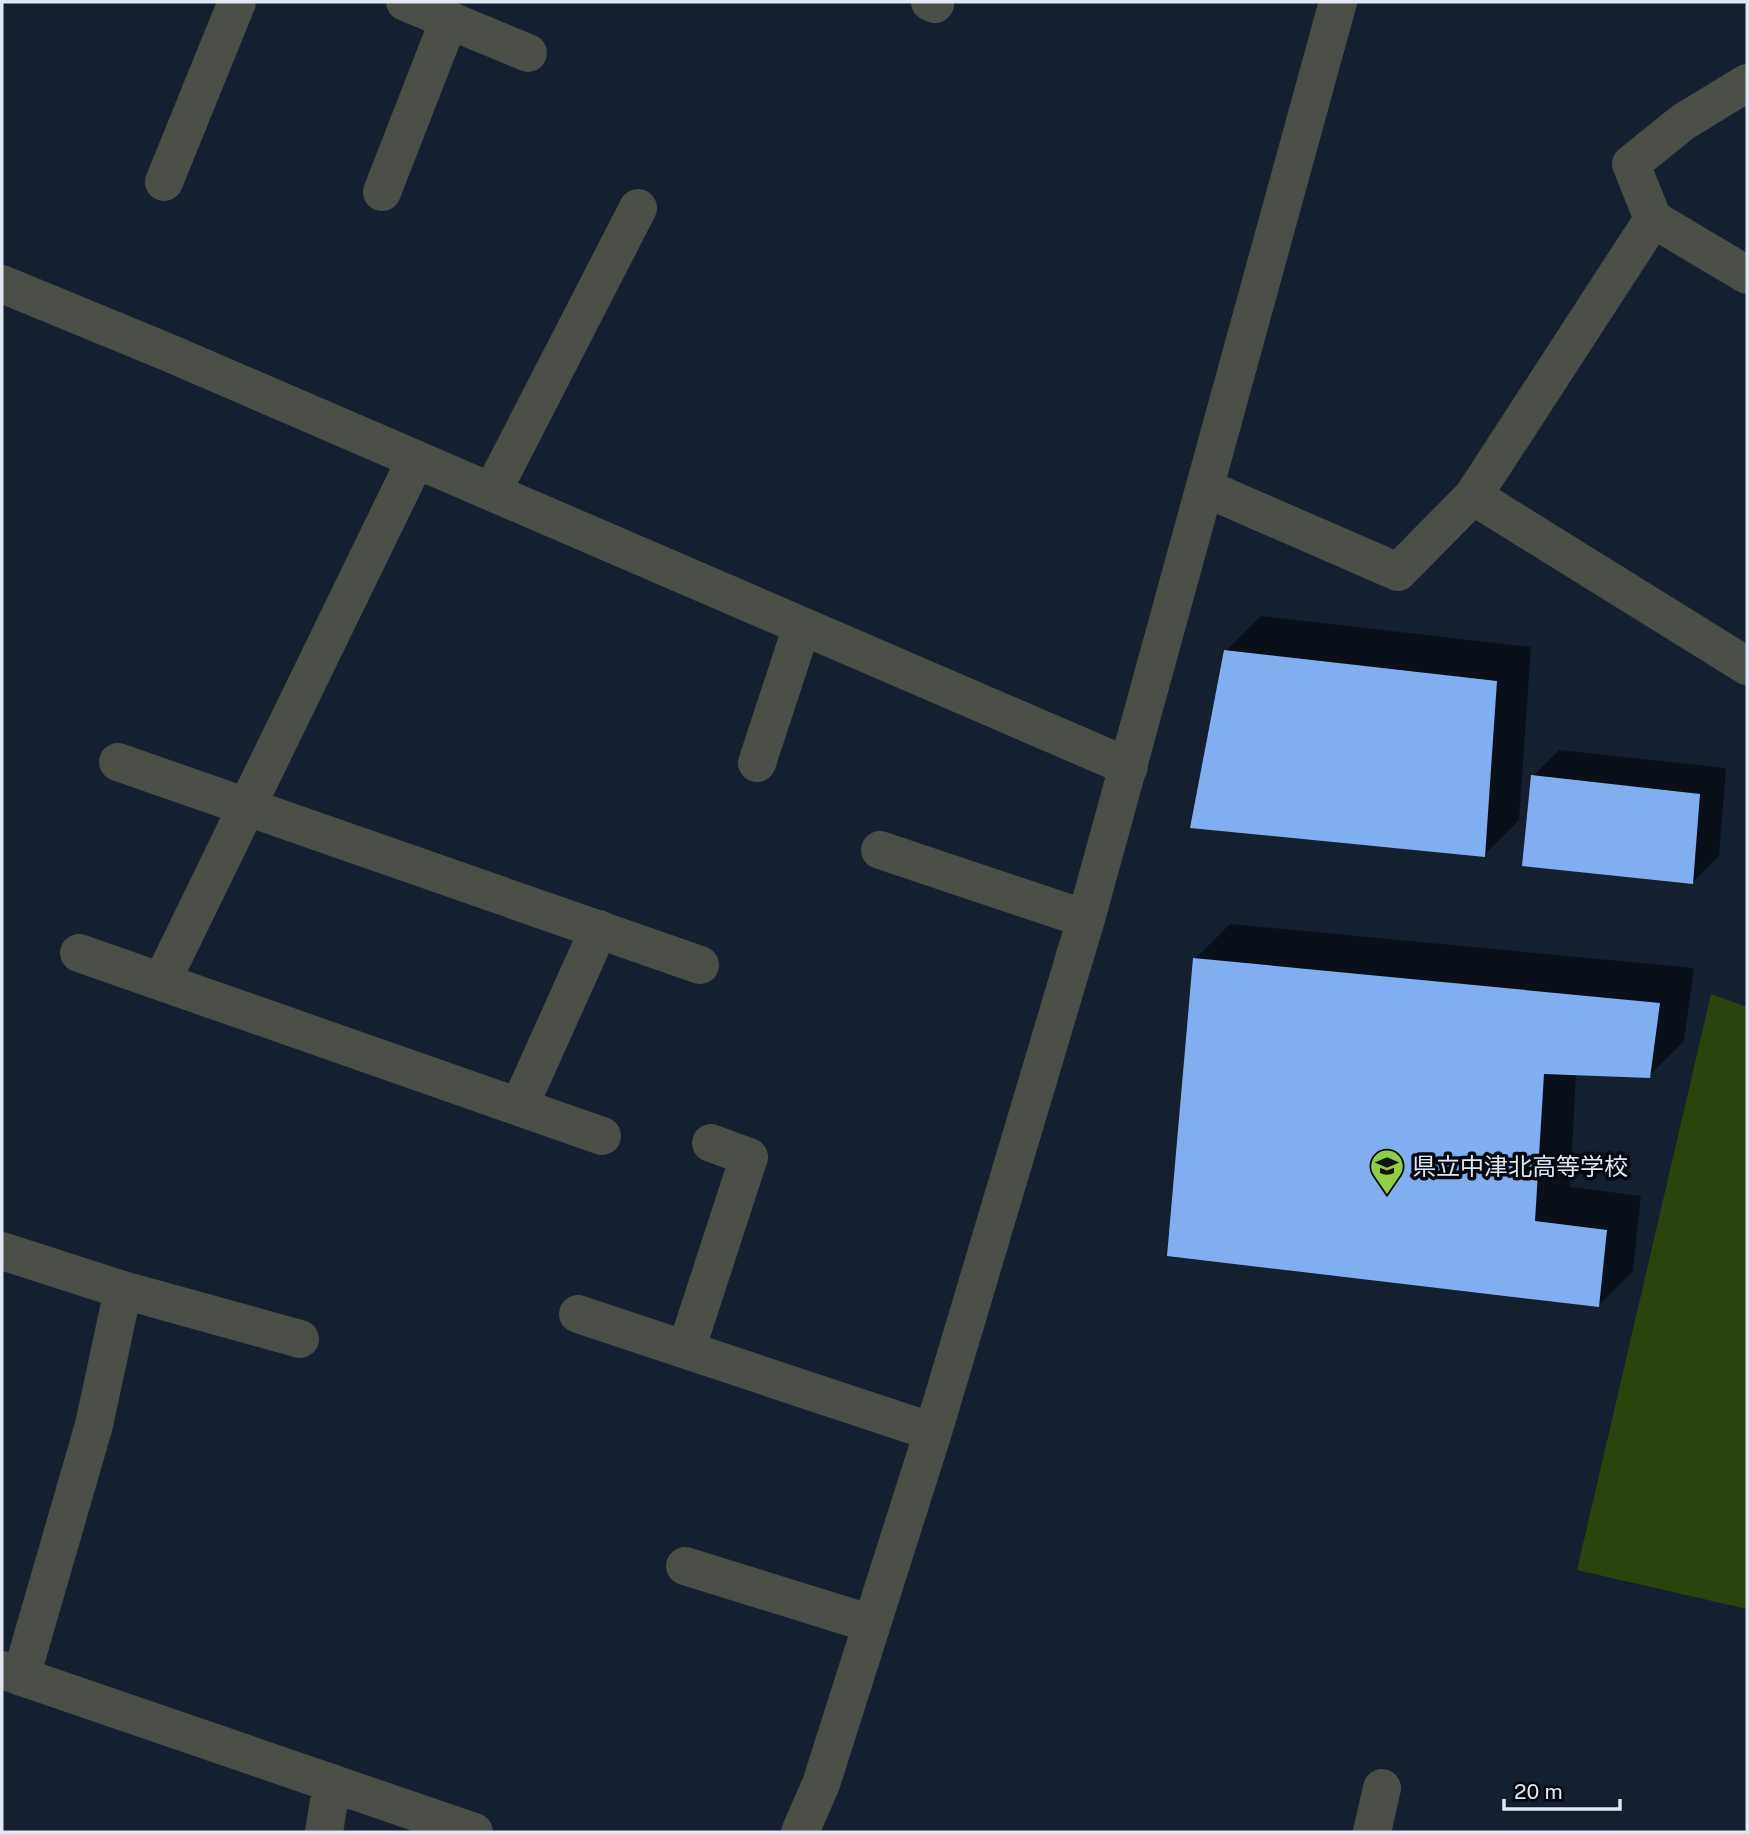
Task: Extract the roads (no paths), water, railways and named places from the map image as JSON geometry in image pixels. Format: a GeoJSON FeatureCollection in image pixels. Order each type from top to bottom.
{"type":"FeatureCollection","features":[{"type":"Feature","properties":{"kind":"street"},"geometry":{"type":"LineString","coordinates":[[164,182],[237,2]]}},
{"type":"Feature","properties":{"kind":"street"},"geometry":{"type":"LineString","coordinates":[[405,2],[528,53]]}},
{"type":"Feature","properties":{"kind":"street"},"geometry":{"type":"LineString","coordinates":[[800,1832],[821,1784],[933,1432],[1086,919],[1338,2]]}},
{"type":"Feature","properties":{"kind":"street"},"geometry":{"type":"LineString","coordinates":[[382,192],[449,20]]}},
{"type":"Feature","properties":{"kind":"street"},"geometry":{"type":"LineString","coordinates":[[1747,83],[1683,122],[1631,164],[1653,219],[1747,275]]}},
{"type":"Feature","properties":{"kind":"street"},"geometry":{"type":"LineString","coordinates":[[492,492],[638,208]]}},
{"type":"Feature","properties":{"kind":"street"},"geometry":{"type":"LineString","coordinates":[[1205,488],[1398,572],[1473,496],[1653,219]]}},
{"type":"Feature","properties":{"kind":"street"},"geometry":{"type":"LineString","coordinates":[[2,284],[416,459],[1129,767]]}},
{"type":"Feature","properties":{"kind":"street"},"geometry":{"type":"LineString","coordinates":[[162,981],[416,459]]}},
{"type":"Feature","properties":{"kind":"street"},"geometry":{"type":"LineString","coordinates":[[1473,496],[1747,666]]}},
{"type":"Feature","properties":{"kind":"street"},"geometry":{"type":"LineString","coordinates":[[757,763],[802,626]]}},
{"type":"Feature","properties":{"kind":"street"},"geometry":{"type":"LineString","coordinates":[[118,762],[700,965]]}},
{"type":"Feature","properties":{"kind":"street"},"geometry":{"type":"LineString","coordinates":[[880,850],[1086,919]]}},
{"type":"Feature","properties":{"kind":"street"},"geometry":{"type":"LineString","coordinates":[[519,1107],[599,929]]}},
{"type":"Feature","properties":{"kind":"street"},"geometry":{"type":"LineString","coordinates":[[79,953],[602,1136]]}},
{"type":"Feature","properties":{"kind":"street"},"geometry":{"type":"LineString","coordinates":[[686,1350],[749,1157],[710,1143]]}},
{"type":"Feature","properties":{"kind":"street"},"geometry":{"type":"LineString","coordinates":[[2,1251],[124,1290],[300,1339]]}},
{"type":"Feature","properties":{"kind":"street"},"geometry":{"type":"LineString","coordinates":[[124,1290],[94,1425],[11,1673],[474,1832]]}},
{"type":"Feature","properties":{"kind":"street"},"geometry":{"type":"LineString","coordinates":[[578,1314],[933,1432]]}},
{"type":"Feature","properties":{"kind":"street"},"geometry":{"type":"LineString","coordinates":[[685,1566],[872,1624]]}},
{"type":"Feature","properties":{"kind":"street"},"geometry":{"type":"LineString","coordinates":[[324,1832],[332,1783]]}},
{"type":"Feature","properties":{"kind":"street"},"geometry":{"type":"LineString","coordinates":[[1372,1832],[1382,1788]]}},
{"type":"Feature","properties":{"kind":"place","name":"県立中津北高等学校"},"geometry":{"type":"Point","coordinates":[1387,1196]}}]}
